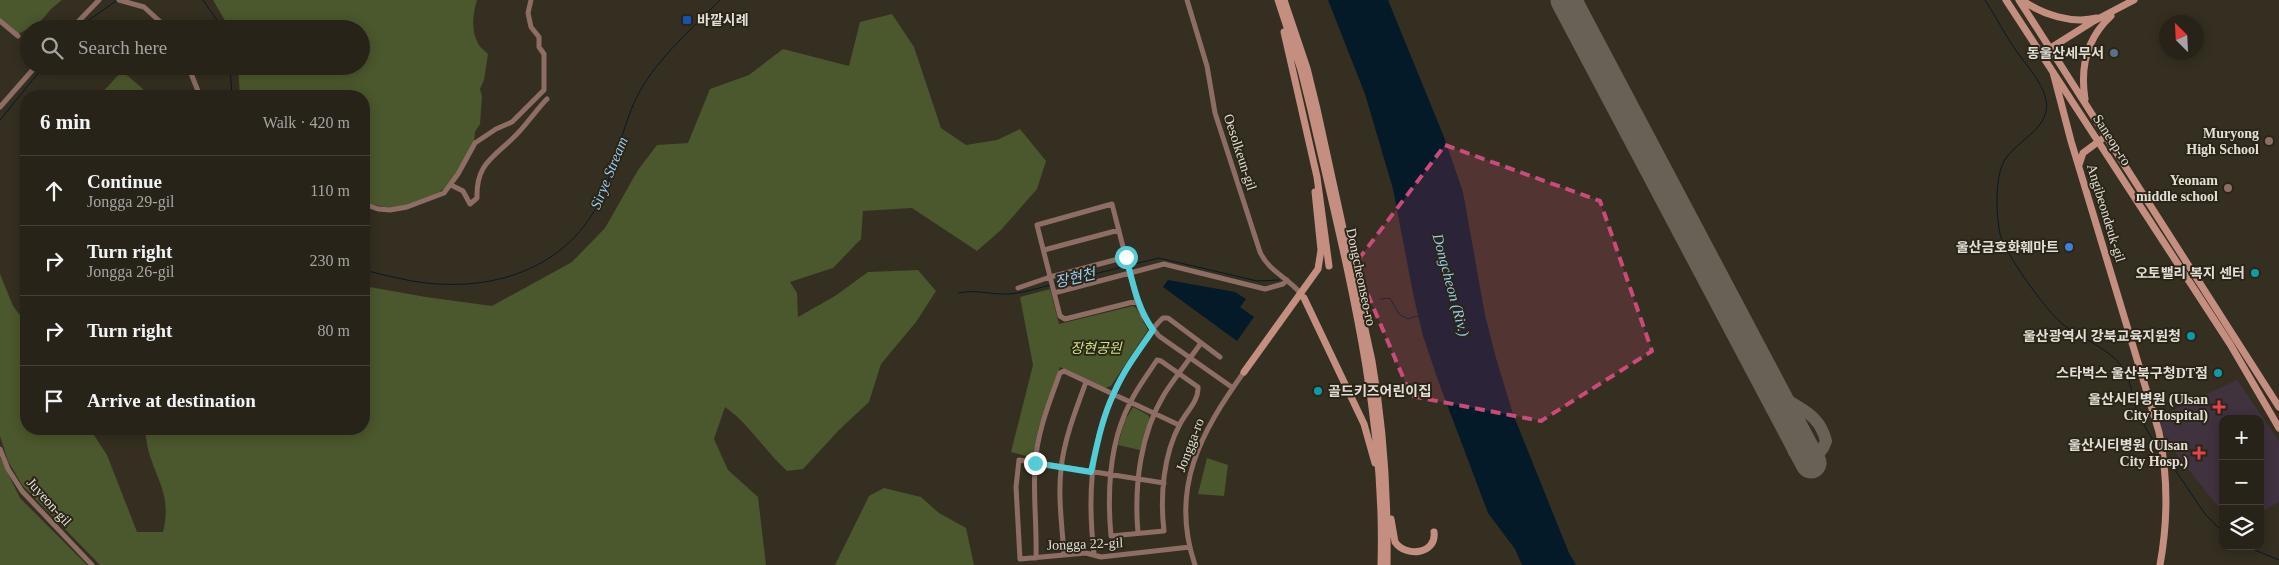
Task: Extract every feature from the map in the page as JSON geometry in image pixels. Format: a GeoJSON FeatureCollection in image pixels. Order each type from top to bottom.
{"type":"FeatureCollection","features":[{"type":"Feature","properties":{"kind":"main road"},"geometry":{"type":"LineString","coordinates":[[1277,0],[1317,177],[1328,266]]}},
{"type":"Feature","properties":{"kind":"main road","name":"Dongcheonseo-ro"},"geometry":{"type":"LineString","coordinates":[[1277,0],[1301,70],[1311,110],[1364,353],[1374,410],[1381,492],[1381,565]]}},
{"type":"Feature","properties":{"kind":"main road","name":"Dongcheonseo-ro"},"geometry":{"type":"LineString","coordinates":[[1284,0],[1309,76],[1353,270],[1379,401],[1386,474],[1387,565]]}},
{"type":"Feature","properties":{"kind":"main road","name":"Saneop-ro"},"geometry":{"type":"LineString","coordinates":[[2006,0],[2279,420]]}},
{"type":"Feature","properties":{"kind":"main road"},"geometry":{"type":"LineString","coordinates":[[2020,0],[2045,13],[2070,19],[2094,18],[2107,15]]}},
{"type":"Feature","properties":{"kind":"main road","name":"Saneop-ro"},"geometry":{"type":"LineString","coordinates":[[2020,0],[2279,407]]}},
{"type":"Feature","properties":{"kind":"main road"},"geometry":{"type":"LineString","coordinates":[[2042,54],[2134,0]]}},
{"type":"Feature","properties":{"kind":"main road"},"geometry":{"type":"LineString","coordinates":[[2086,105],[2083,78],[2086,56],[2097,31],[2116,10]]}},
{"type":"Feature","properties":{"kind":"main road","name":"Angibeondeuk-gil"},"geometry":{"type":"LineString","coordinates":[[2053,72],[2078,166],[2159,432],[2165,473],[2166,513],[2160,565]]}},
{"type":"Feature","properties":{"kind":"main road"},"geometry":{"type":"LineString","coordinates":[[1244,372],[1318,269],[1321,250],[1307,132]]}},
{"type":"Feature","properties":{"kind":"main road"},"geometry":{"type":"LineString","coordinates":[[2078,166],[2083,153],[2106,136]]}},
{"type":"Feature","properties":{"kind":"main road"},"geometry":{"type":"LineString","coordinates":[[1302,296],[1366,431],[1381,492]]}},
{"type":"Feature","properties":{"kind":"main road","name":"Saneop-ro"},"geometry":{"type":"LineString","coordinates":[[2237,339],[2279,399]]}},
{"type":"Feature","properties":{"kind":"main road","name":"Saneop-ro"},"geometry":{"type":"LineString","coordinates":[[2230,344],[2255,390],[2279,428]]}},
{"type":"Feature","properties":{"kind":"main road"},"geometry":{"type":"LineString","coordinates":[[1386,474],[1394,538],[1398,546],[1407,552],[1418,552],[1430,547],[1434,542],[1434,532]]}},
{"type":"Feature","properties":{"kind":"street"},"geometry":{"type":"LineString","coordinates":[[80,20],[99,0]]}},
{"type":"Feature","properties":{"kind":"street"},"geometry":{"type":"LineString","coordinates":[[370,206],[390,210],[407,207],[444,192],[451,185],[476,143],[496,129],[512,122],[544,90],[544,54],[539,47],[539,36],[528,19],[528,6],[531,0]]}},
{"type":"Feature","properties":{"kind":"street","name":"Oesolkeun-gil"},"geometry":{"type":"LineString","coordinates":[[1187,0],[1207,66],[1214,113],[1260,252],[1268,265],[1293,284],[1302,296]]}},
{"type":"Feature","properties":{"kind":"street"},"geometry":{"type":"LineString","coordinates":[[122,1],[144,7],[158,20]]}},
{"type":"Feature","properties":{"kind":"street"},"geometry":{"type":"LineString","coordinates":[[0,21],[18,36]]}},
{"type":"Feature","properties":{"kind":"street"},"geometry":{"type":"LineString","coordinates":[[0,107],[28,75]]}},
{"type":"Feature","properties":{"kind":"street"},"geometry":{"type":"LineString","coordinates":[[192,75],[198,90]]}},
{"type":"Feature","properties":{"kind":"street"},"geometry":{"type":"LineString","coordinates":[[451,185],[463,191],[470,204],[477,198],[479,173],[547,99]]}},
{"type":"Feature","properties":{"kind":"street"},"geometry":{"type":"LineString","coordinates":[[1137,301],[1065,319],[1060,316],[1037,225],[1112,204],[1137,301],[1143,316],[1153,330],[1233,388]]}},
{"type":"Feature","properties":{"kind":"street"},"geometry":{"type":"LineString","coordinates":[[1044,250],[1119,230]]}},
{"type":"Feature","properties":{"kind":"street"},"geometry":{"type":"LineString","coordinates":[[1018,288],[1126,259]]}},
{"type":"Feature","properties":{"kind":"street"},"geometry":{"type":"LineString","coordinates":[[1054,292],[1164,264],[1265,289],[1282,284],[1287,280]]}},
{"type":"Feature","properties":{"kind":"street"},"geometry":{"type":"LineString","coordinates":[[1094,554],[1090,523],[1091,472],[1099,434],[1114,394],[1131,362],[1161,320],[1168,318],[1220,357]]}},
{"type":"Feature","properties":{"kind":"street"},"geometry":{"type":"LineString","coordinates":[[1138,533],[1136,506],[1137,478],[1154,414],[1201,343]]}},
{"type":"Feature","properties":{"kind":"street"},"geometry":{"type":"LineString","coordinates":[[1157,360],[1179,374],[1198,387],[1198,394],[1179,425],[1168,456],[1161,510],[1164,531],[1111,536],[1108,501],[1110,474],[1122,423],[1130,403],[1157,360]]}},
{"type":"Feature","properties":{"kind":"street"},"geometry":{"type":"LineString","coordinates":[[1036,558],[1034,513],[1035,463],[1042,426],[1060,373],[1064,371],[1179,425]]}},
{"type":"Feature","properties":{"kind":"street","name":"Jongga-ro"},"geometry":{"type":"LineString","coordinates":[[1195,565],[1190,547],[1186,505],[1189,476],[1208,427],[1244,372]]}},
{"type":"Feature","properties":{"kind":"street"},"geometry":{"type":"LineString","coordinates":[[1064,554],[1060,508],[1061,468],[1075,411],[1086,382]]}},
{"type":"Feature","properties":{"kind":"street","name":"Juyeon-gil"},"geometry":{"type":"LineString","coordinates":[[0,449],[8,469],[22,491],[92,565]]}},
{"type":"Feature","properties":{"kind":"street","name":"Jongga 22-gil"},"geometry":{"type":"LineString","coordinates":[[1035,463],[1019,460],[1016,487],[1020,559],[1064,554],[1094,554],[1101,557],[1190,547]]}},
{"type":"Feature","properties":{"kind":"street"},"geometry":{"type":"LineString","coordinates":[[1035,463],[1164,483]]}},
{"type":"Feature","properties":{"kind":"highlighted area"},"geometry":{"type":"Polygon","coordinates":[[[1445,145],[1600,201],[1652,351],[1541,421],[1411,396],[1355,264],[1445,145]]]}},
{"type":"Feature","properties":{"kind":"shaded area","name":"울산시티병원 (Ulsan City Hosp.)"},"geometry":{"type":"Polygon","coordinates":[[[2237,380],[2261,415],[2219,415],[2219,508],[2166,441],[2158,417],[2237,380]]]}},
{"type":"Feature","properties":{"kind":"shaded area","name":"울산시티병원 (Ulsan City Hosp.)"},"geometry":{"type":"Polygon","coordinates":[[[2264,419],[2279,441],[2279,502],[2264,510],[2264,419]]]}},
{"type":"Feature","properties":{"kind":"green space"},"geometry":{"type":"Polygon","coordinates":[[[0,0],[62,0],[42,20],[20,20],[20,33],[18,34],[0,20],[0,0]]]}},
{"type":"Feature","properties":{"kind":"green space"},"geometry":{"type":"Polygon","coordinates":[[[213,0],[477,0],[473,26],[475,36],[479,45],[488,54],[484,80],[480,89],[482,96],[480,124],[475,132],[474,144],[448,186],[438,193],[407,205],[390,208],[370,204],[370,90],[240,90],[239,75],[370,75],[370,20],[225,20],[213,0]]]}},
{"type":"Feature","properties":{"kind":"green space"},"geometry":{"type":"Polygon","coordinates":[[[892,14],[914,47],[941,128],[966,145],[997,140],[1020,129],[1046,161],[1037,189],[1001,230],[977,251],[912,208],[863,211],[861,239],[833,268],[790,282],[797,293],[798,317],[835,296],[868,272],[918,270],[936,291],[916,322],[881,364],[869,402],[839,430],[803,469],[787,471],[742,421],[725,407],[714,439],[728,470],[758,497],[766,565],[100,565],[22,485],[8,461],[0,436],[0,274],[13,306],[20,315],[20,435],[94,435],[107,455],[137,532],[163,532],[166,510],[165,501],[161,484],[149,453],[146,435],[370,435],[370,287],[492,306],[572,262],[605,228],[638,170],[657,145],[688,143],[710,89],[749,75],[783,49],[849,66],[860,22],[892,14]]]}},
{"type":"Feature","properties":{"kind":"green space"},"geometry":{"type":"Polygon","coordinates":[[[118,75],[127,75],[143,90],[105,90],[118,75]]]}},
{"type":"Feature","properties":{"kind":"green space","name":"장현공원"},"geometry":{"type":"Polygon","coordinates":[[[1050,289],[1059,324],[1133,306],[1148,330],[1111,386],[1105,388],[1060,367],[1038,430],[1033,458],[1011,452],[1033,365],[1020,297],[1050,289]]]}},
{"type":"Feature","properties":{"kind":"green space"},"geometry":{"type":"Polygon","coordinates":[[[1133,407],[1148,415],[1150,419],[1140,450],[1118,445],[1124,422],[1133,407]]]}},
{"type":"Feature","properties":{"kind":"green space"},"geometry":{"type":"Polygon","coordinates":[[[0,457],[20,498],[87,565],[0,565],[0,457]]]}},
{"type":"Feature","properties":{"kind":"green space"},"geometry":{"type":"Polygon","coordinates":[[[1207,458],[1228,465],[1224,496],[1198,494],[1207,458]]]}},
{"type":"Feature","properties":{"kind":"green space"},"geometry":{"type":"Polygon","coordinates":[[[884,488],[921,497],[939,513],[966,528],[974,565],[835,565],[869,496],[884,488]]]}},
{"type":"Feature","properties":{"kind":"water","name":"Dongcheon (Riv.)"},"geometry":{"type":"Polygon","coordinates":[[[1328,0],[1388,0],[1444,137],[1463,192],[1485,315],[1513,414],[1569,553],[1576,565],[1522,565],[1515,549],[1488,513],[1423,336],[1393,189],[1365,94],[1328,0]]]}},
{"type":"Feature","properties":{"kind":"water"},"geometry":{"type":"Polygon","coordinates":[[[1168,280],[1235,292],[1246,299],[1240,307],[1254,317],[1237,341],[1163,287],[1168,280]]]}},
{"type":"Feature","properties":{"kind":"waterway","name":"Sirye Stream"},"geometry":{"type":"LineString","coordinates":[[203,0],[217,20]]}},
{"type":"Feature","properties":{"kind":"waterway","name":"Sirye Stream"},"geometry":{"type":"LineString","coordinates":[[370,271],[412,281],[470,284],[524,271],[548,259],[570,242],[588,220],[603,194],[613,168],[624,129],[640,91],[656,67],[677,43],[720,0]]}},
{"type":"Feature","properties":{"kind":"waterway"},"geometry":{"type":"LineString","coordinates":[[1985,0],[2013,46],[2041,85],[2046,100],[2046,110],[2038,127],[2008,155],[2000,170],[1997,188],[2000,234],[2010,255],[2048,309],[2065,326],[2109,354],[2121,365],[2129,380],[2138,413],[2158,447]]}},
{"type":"Feature","properties":{"kind":"waterway","name":"Sirye Stream"},"geometry":{"type":"LineString","coordinates":[[89,20],[116,1]]}},
{"type":"Feature","properties":{"kind":"waterway","name":"Sirye Stream"},"geometry":{"type":"LineString","coordinates":[[24,90],[37,75]]}},
{"type":"Feature","properties":{"kind":"waterway","name":"Sirye Stream"},"geometry":{"type":"LineString","coordinates":[[231,75],[232,90]]}},
{"type":"Feature","properties":{"kind":"waterway","name":"Sirye Stream"},"geometry":{"type":"LineString","coordinates":[[0,120],[20,95]]}},
{"type":"Feature","properties":{"kind":"waterway","name":"장현천"},"geometry":{"type":"LineString","coordinates":[[1130,265],[1159,258],[1257,281],[1279,280]]}},
{"type":"Feature","properties":{"kind":"waterway","name":"장현천"},"geometry":{"type":"LineString","coordinates":[[1055,284],[1126,266]]}},
{"type":"Feature","properties":{"kind":"waterway","name":"장현천"},"geometry":{"type":"LineString","coordinates":[[959,293],[1009,294],[1051,285]]}},
{"type":"Feature","properties":{"kind":"waterway","name":"장현천"},"geometry":{"type":"LineString","coordinates":[[1380,299],[1390,298],[1399,314],[1408,319],[1418,316]]}},
{"type":"Feature","properties":{"kind":"waterway"},"geometry":{"type":"LineString","coordinates":[[2167,458],[2205,514],[2219,528]]}},
{"type":"Feature","properties":{"kind":"waterway"},"geometry":{"type":"LineString","coordinates":[[2255,550],[2279,560]]}},
{"type":"Feature","properties":{"kind":"taxiway"},"geometry":{"type":"LineString","coordinates":[[1764,374],[1779,394],[1817,422],[1826,441],[1817,455],[1808,459],[1794,452],[1780,405]]}},
{"type":"Feature","properties":{"kind":"runway"},"geometry":{"type":"LineString","coordinates":[[1566,0],[1811,463]]}},
{"type":"Feature","properties":{"kind":"place","name":"바깥시례"},"geometry":{"type":"Point","coordinates":[687,20]}},
{"type":"Feature","properties":{"kind":"place","name":"동울산세무서"},"geometry":{"type":"Point","coordinates":[2114,53]}},
{"type":"Feature","properties":{"kind":"place","name":"Muryong High School"},"geometry":{"type":"Point","coordinates":[2269,141]}},
{"type":"Feature","properties":{"kind":"place","name":"Yeonam middle school"},"geometry":{"type":"Point","coordinates":[2228,188]}},
{"type":"Feature","properties":{"kind":"place","name":"울산금호화훼마트"},"geometry":{"type":"Point","coordinates":[2069,247]}},
{"type":"Feature","properties":{"kind":"place","name":"오토밸리 복지 센터"},"geometry":{"type":"Point","coordinates":[2255,273]}},
{"type":"Feature","properties":{"kind":"place","name":"울산광역시 강북교육지원청"},"geometry":{"type":"Point","coordinates":[2191,336]}},
{"type":"Feature","properties":{"kind":"place","name":"스타벅스 울산북구청DT점"},"geometry":{"type":"Point","coordinates":[2218,373]}},
{"type":"Feature","properties":{"kind":"place","name":"골드키즈어린이집"},"geometry":{"type":"Point","coordinates":[1318,391]}},
{"type":"Feature","properties":{"kind":"place","name":"울산시티병원 (Ulsan City Hospital)"},"geometry":{"type":"Point","coordinates":[2219,407]}},
{"type":"Feature","properties":{"kind":"place","name":"울산시티병원 (Ulsan City Hosp.)"},"geometry":{"type":"Point","coordinates":[2199,453]}},
{"type":"Feature","properties":{"kind":"route"},"geometry":{"type":"LineString","coordinates":[[1035,463],[1091,472],[1099,434],[1114,394],[1131,362],[1153,330],[1143,316],[1137,301],[1126,257]]}}]}
